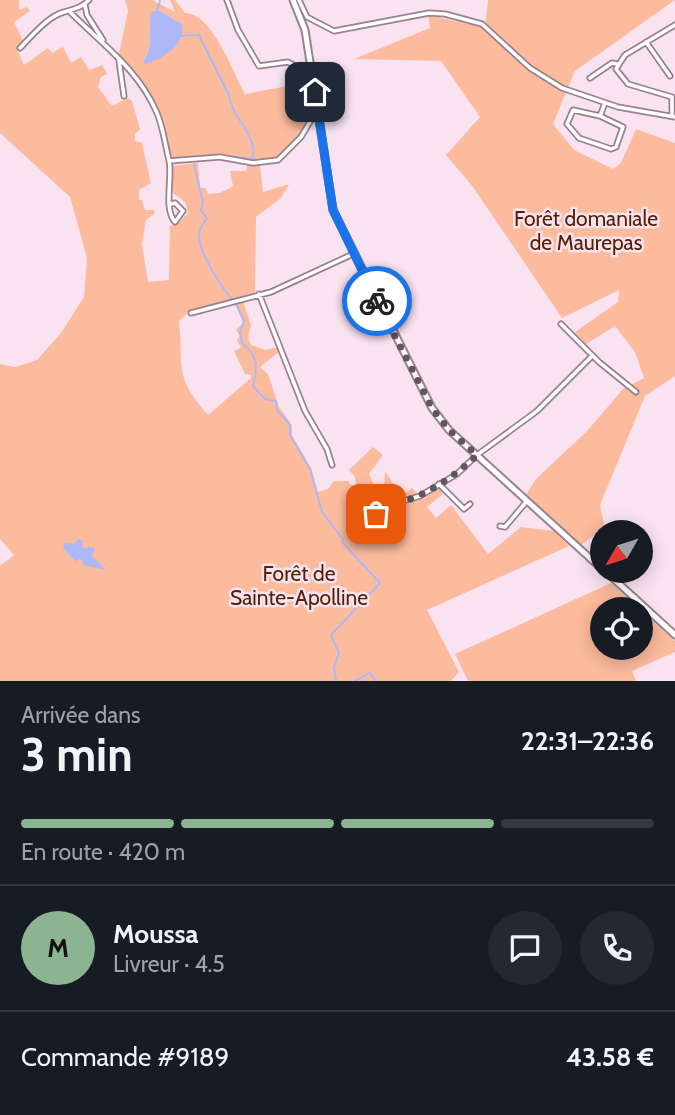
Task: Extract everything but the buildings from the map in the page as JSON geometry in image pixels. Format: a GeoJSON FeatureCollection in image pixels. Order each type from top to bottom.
{"type":"FeatureCollection","features":[{"type":"Feature","properties":{"kind":"street"},"geometry":{"type":"LineString","coordinates":[[20,48],[63,12],[70,12],[89,0]]}},
{"type":"Feature","properties":{"kind":"street"},"geometry":{"type":"LineString","coordinates":[[228,0],[238,30],[260,66],[288,62],[303,69],[311,66]]}},
{"type":"Feature","properties":{"kind":"street"},"geometry":{"type":"LineString","coordinates":[[296,0],[305,30],[329,198],[353,254],[432,408],[449,430],[590,558]]}},
{"type":"Feature","properties":{"kind":"street"},"geometry":{"type":"LineString","coordinates":[[296,0],[315,24],[334,31],[429,13],[445,13],[482,24],[530,68],[562,88],[605,103],[673,116],[674,99],[668,94],[628,84],[619,74],[617,64]]}},
{"type":"Feature","properties":{"kind":"street"},"geometry":{"type":"LineString","coordinates":[[85,5],[87,15],[105,43],[145,89],[161,123],[169,161],[171,204],[172,219],[175,222],[183,211],[175,203],[171,204]]}},
{"type":"Feature","properties":{"kind":"street"},"geometry":{"type":"LineString","coordinates":[[70,12],[105,43]]}},
{"type":"Feature","properties":{"kind":"street"},"geometry":{"type":"LineString","coordinates":[[590,78],[612,63],[617,64],[675,25]]}},
{"type":"Feature","properties":{"kind":"street"},"geometry":{"type":"LineString","coordinates":[[646,42],[670,76]]}},
{"type":"Feature","properties":{"kind":"street"},"geometry":{"type":"LineString","coordinates":[[119,61],[124,96]]}},
{"type":"Feature","properties":{"kind":"street"},"geometry":{"type":"LineString","coordinates":[[169,161],[220,157],[247,162],[278,160],[306,131],[312,113],[303,69]]}},
{"type":"Feature","properties":{"kind":"street"},"geometry":{"type":"LineString","coordinates":[[600,116],[605,103]]}},
{"type":"Feature","properties":{"kind":"street"},"geometry":{"type":"LineString","coordinates":[[573,110],[600,116],[624,127],[614,149],[579,138],[567,124],[573,110]]}},
{"type":"Feature","properties":{"kind":"street"},"geometry":{"type":"LineString","coordinates":[[191,313],[258,295],[353,254]]}},
{"type":"Feature","properties":{"kind":"street"},"geometry":{"type":"LineString","coordinates":[[258,295],[304,411],[327,449],[332,464]]}},
{"type":"Feature","properties":{"kind":"street"},"geometry":{"type":"LineString","coordinates":[[561,324],[592,356],[636,392]]}},
{"type":"Feature","properties":{"kind":"street"},"geometry":{"type":"LineString","coordinates":[[363,523],[389,505],[420,496],[457,474],[477,455],[537,411],[592,356]]}},
{"type":"Feature","properties":{"kind":"street"},"geometry":{"type":"LineString","coordinates":[[439,484],[464,509],[470,504]]}},
{"type":"Feature","properties":{"kind":"street"},"geometry":{"type":"LineString","coordinates":[[500,526],[505,527],[527,501]]}},
{"type":"Feature","properties":{"kind":"street"},"geometry":{"type":"LineString","coordinates":[[617,583],[675,635]]}},
{"type":"Feature","properties":{"kind":"green space","name":"Forêt de Sainte-Apolline"},"geometry":{"type":"Polygon","coordinates":[[[0,0],[19,0],[19,10],[27,7],[30,11],[14,22],[23,41],[17,49],[24,65],[48,48],[52,53],[63,47],[71,63],[81,57],[89,70],[102,65],[107,74],[101,77],[98,87],[112,106],[128,98],[132,101],[140,129],[135,134],[135,141],[142,143],[151,183],[139,190],[139,200],[142,200],[145,210],[154,210],[155,213],[146,220],[142,244],[148,282],[169,280],[170,226],[177,224],[188,213],[185,202],[173,193],[172,166],[198,163],[200,188],[206,188],[208,194],[220,193],[233,186],[230,171],[246,171],[250,158],[228,155],[171,160],[165,129],[155,104],[140,81],[118,59],[128,11],[125,0],[152,0],[175,12],[170,0],[175,0],[185,13],[195,16],[213,33],[245,94],[304,83],[311,120],[279,162],[260,165],[263,192],[289,184],[281,198],[256,217],[255,292],[190,311],[179,321],[182,371],[189,390],[208,415],[251,378],[251,375],[245,374],[234,351],[241,348],[237,340],[240,336],[236,330],[243,323],[236,305],[232,304],[243,301],[251,325],[248,338],[251,345],[265,350],[278,347],[279,352],[260,367],[268,374],[279,407],[292,425],[292,435],[311,468],[318,492],[328,489],[334,481],[348,481],[351,485],[356,485],[355,477],[349,470],[373,447],[383,455],[369,474],[377,491],[384,489],[385,471],[398,491],[406,493],[412,488],[423,499],[439,488],[443,494],[427,507],[436,518],[451,505],[488,554],[521,527],[554,531],[569,546],[427,610],[459,672],[451,681],[0,681],[0,566],[14,555],[0,539],[0,364],[15,367],[37,360],[61,333],[84,297],[87,258],[70,197],[0,133],[0,0]],[[158,10],[153,12],[149,50],[143,61],[182,24],[158,10]]]}},
{"type":"Feature","properties":{"kind":"green space","name":"Forêt domaniale de Maurepas"},"geometry":{"type":"Polygon","coordinates":[[[488,0],[675,0],[575,71],[553,124],[574,150],[613,169],[621,163],[636,129],[675,143],[675,376],[645,396],[600,505],[603,520],[590,520],[590,538],[579,546],[524,498],[536,479],[588,430],[623,389],[644,378],[635,352],[615,326],[586,344],[575,332],[618,302],[619,290],[562,318],[473,187],[446,155],[480,117],[441,61],[354,59],[430,28],[428,15],[485,28],[488,0]]]}},
{"type":"Feature","properties":{"kind":"green space"},"geometry":{"type":"Polygon","coordinates":[[[611,583],[627,597],[590,597],[590,660],[653,660],[653,622],[675,641],[675,652],[632,671],[636,681],[468,681],[455,654],[611,583]]]}},
{"type":"Feature","properties":{"kind":"water"},"geometry":{"type":"Polygon","coordinates":[[[158,10],[182,24],[182,32],[171,50],[145,65],[143,61],[150,43],[150,18],[152,12],[158,10]]]}},
{"type":"Feature","properties":{"kind":"water"},"geometry":{"type":"Polygon","coordinates":[[[78,539],[83,541],[82,548],[93,547],[95,550],[92,556],[106,570],[84,565],[81,559],[75,561],[63,548],[65,542],[74,544],[78,539]]]}},
{"type":"Feature","properties":{"kind":"waterway"},"geometry":{"type":"LineString","coordinates":[[157,10],[160,1]]}},
{"type":"Feature","properties":{"kind":"waterway"},"geometry":{"type":"LineString","coordinates":[[178,36],[199,35],[229,95],[234,111],[252,142],[253,159],[222,156]]}},
{"type":"Feature","properties":{"kind":"waterway"},"geometry":{"type":"LineString","coordinates":[[194,164],[203,203],[201,211],[207,218],[201,227],[199,240],[216,277],[232,299]]}},
{"type":"Feature","properties":{"kind":"waterway"},"geometry":{"type":"LineString","coordinates":[[236,304],[244,321],[240,332],[242,343],[254,357],[256,373],[253,386],[265,399],[276,401],[277,410],[290,425],[290,435],[310,469],[322,512],[343,539],[342,542],[380,583],[331,635],[339,653],[334,667],[336,681]]}},
{"type":"Feature","properties":{"kind":"waterway"},"geometry":{"type":"LineString","coordinates":[[355,681],[370,673],[376,681]]}},
{"type":"Feature","properties":{"kind":"way so far"},"geometry":{"type":"LineString","coordinates":[[376,514],[389,505],[420,496],[457,474],[477,455],[449,430],[432,408],[377,301]]}},
{"type":"Feature","properties":{"kind":"route"},"geometry":{"type":"LineString","coordinates":[[315,92],[329,198],[338,223],[377,301]]}}]}
